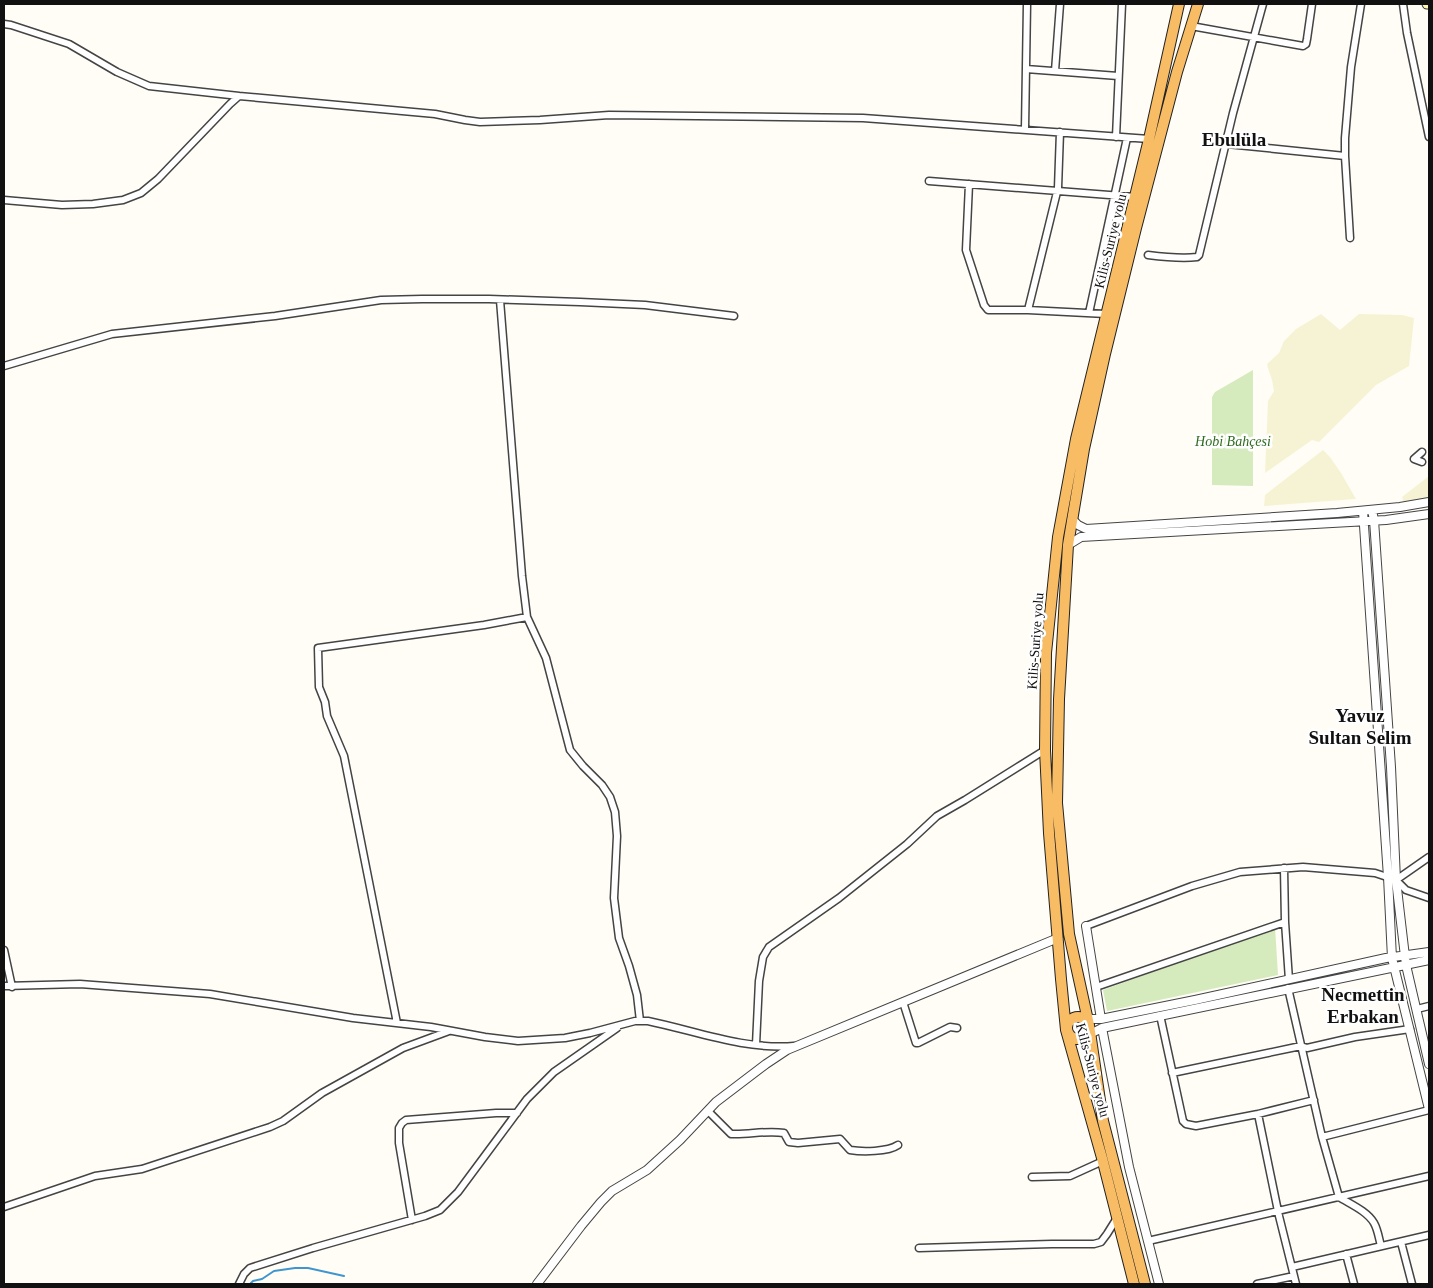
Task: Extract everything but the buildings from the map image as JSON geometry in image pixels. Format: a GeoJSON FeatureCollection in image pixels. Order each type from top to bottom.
{"type":"FeatureCollection","features":[{"type":"Feature","properties":{"kind":"highway","name":"Kilis-Suriye yolu"},"geometry":{"type":"LineString","coordinates":[[1134,1284],[1103,1161],[1066,1030],[1049,833],[1045,750],[1046,653],[1058,537],[1076,439],[1149,140],[1179,4]]}},
{"type":"Feature","properties":{"kind":"highway"},"geometry":{"type":"LineString","coordinates":[[1145,1284],[1103,1121],[1069,934],[1057,803],[1059,698],[1068,545],[1084,448],[1105,354],[1175,81],[1198,4]]}},
{"type":"Feature","properties":{"kind":"highway"},"geometry":{"type":"LineString","coordinates":[[1074,1016],[1086,1026],[1077,1039],[1070,1036],[1066,1030],[1067,1024],[1074,1016]]}},
{"type":"Feature","properties":{"kind":"street"},"geometry":{"type":"LineString","coordinates":[[1025,130],[1027,4]]}},
{"type":"Feature","properties":{"kind":"street"},"geometry":{"type":"LineString","coordinates":[[1054,71],[1060,4]]}},
{"type":"Feature","properties":{"kind":"street"},"geometry":{"type":"LineString","coordinates":[[1116,137],[1122,4]]}},
{"type":"Feature","properties":{"kind":"street"},"geometry":{"type":"LineString","coordinates":[[1148,255],[1190,258],[1199,255],[1233,113],[1263,4]]}},
{"type":"Feature","properties":{"kind":"street"},"geometry":{"type":"LineString","coordinates":[[1191,26],[1303,46],[1306,44],[1312,4]]}},
{"type":"Feature","properties":{"kind":"street"},"geometry":{"type":"LineString","coordinates":[[1350,238],[1345,156],[1351,67],[1361,4]]}},
{"type":"Feature","properties":{"kind":"street"},"geometry":{"type":"LineString","coordinates":[[1403,4],[1407,33],[1429,137]]}},
{"type":"Feature","properties":{"kind":"street"},"geometry":{"type":"LineString","coordinates":[[4,24],[69,44],[117,72],[149,86],[434,114],[480,122],[609,115],[863,118],[1149,140]]}},
{"type":"Feature","properties":{"kind":"street"},"geometry":{"type":"LineString","coordinates":[[1026,69],[1118,76]]}},
{"type":"Feature","properties":{"kind":"street"},"geometry":{"type":"LineString","coordinates":[[4,200],[62,205],[85,204],[123,200],[141,193],[158,179],[239,96]]}},
{"type":"Feature","properties":{"kind":"street"},"geometry":{"type":"LineString","coordinates":[[1028,310],[1057,191],[1060,132]]}},
{"type":"Feature","properties":{"kind":"street"},"geometry":{"type":"LineString","coordinates":[[1089,313],[1127,138]]}},
{"type":"Feature","properties":{"kind":"street"},"geometry":{"type":"LineString","coordinates":[[1227,144],[1345,156]]}},
{"type":"Feature","properties":{"kind":"street"},"geometry":{"type":"LineString","coordinates":[[929,181],[1135,197]]}},
{"type":"Feature","properties":{"kind":"street"},"geometry":{"type":"LineString","coordinates":[[968,184],[966,250],[984,305],[988,310],[1106,314]]}},
{"type":"Feature","properties":{"kind":"street"},"geometry":{"type":"LineString","coordinates":[[4,366],[112,334],[275,316],[381,300],[500,300],[646,305],[734,316]]}},
{"type":"Feature","properties":{"kind":"street"},"geometry":{"type":"LineString","coordinates":[[500,300],[522,576],[527,617],[546,658],[570,750],[602,785],[610,797],[615,812],[617,836],[614,898],[619,938],[630,966],[637,995],[640,1021]]}},
{"type":"Feature","properties":{"kind":"street"},"geometry":{"type":"LineString","coordinates":[[1422,452],[1414,459],[1422,462]]}},
{"type":"Feature","properties":{"kind":"street"},"geometry":{"type":"LineString","coordinates":[[1072,519],[1086,529],[1372,510],[1429,502]]}},
{"type":"Feature","properties":{"kind":"street"},"geometry":{"type":"LineString","coordinates":[[1363,510],[1392,878],[1406,965],[1429,1064]]}},
{"type":"Feature","properties":{"kind":"street"},"geometry":{"type":"LineString","coordinates":[[1322,1137],[1429,1109],[1392,958],[1391,766],[1372,510]]}},
{"type":"Feature","properties":{"kind":"street"},"geometry":{"type":"LineString","coordinates":[[1068,545],[1081,537],[1364,521],[1429,514]]}},
{"type":"Feature","properties":{"kind":"street"},"geometry":{"type":"LineString","coordinates":[[397,1023],[344,756],[326,716],[325,702],[319,687],[318,648],[484,625],[527,617]]}},
{"type":"Feature","properties":{"kind":"street"},"geometry":{"type":"LineString","coordinates":[[756,1046],[759,981],[763,958],[769,946],[839,898],[907,844],[937,816],[1045,750]]}},
{"type":"Feature","properties":{"kind":"street"},"geometry":{"type":"LineString","coordinates":[[1392,878],[1429,857]]}},
{"type":"Feature","properties":{"kind":"street"},"geometry":{"type":"LineString","coordinates":[[1101,1019],[1086,926],[1192,886],[1240,872],[1303,867],[1375,873],[1392,878],[1406,890],[1429,898]]}},
{"type":"Feature","properties":{"kind":"street"},"geometry":{"type":"LineString","coordinates":[[1284,868],[1289,980]]}},
{"type":"Feature","properties":{"kind":"street"},"geometry":{"type":"LineString","coordinates":[[1096,987],[1285,922]]}},
{"type":"Feature","properties":{"kind":"street"},"geometry":{"type":"LineString","coordinates":[[537,1284],[601,1202],[612,1191],[647,1170],[680,1140],[716,1102],[787,1050],[1058,938]]}},
{"type":"Feature","properties":{"kind":"street"},"geometry":{"type":"LineString","coordinates":[[4,950],[12,987]]}},
{"type":"Feature","properties":{"kind":"street"},"geometry":{"type":"LineString","coordinates":[[1086,1026],[1101,1019],[1392,958],[1429,952]]}},
{"type":"Feature","properties":{"kind":"street"},"geometry":{"type":"LineString","coordinates":[[1086,1026],[1102,1028],[1429,960]]}},
{"type":"Feature","properties":{"kind":"street"},"geometry":{"type":"LineString","coordinates":[[4,986],[80,984],[210,994],[353,1018],[518,1040],[566,1038],[622,1024],[648,1021],[742,1044],[779,1047],[797,1045]]}},
{"type":"Feature","properties":{"kind":"street"},"geometry":{"type":"LineString","coordinates":[[1288,988],[1322,1137],[1339,1197],[1371,1219],[1375,1224],[1381,1246]]}},
{"type":"Feature","properties":{"kind":"street"},"geometry":{"type":"LineString","coordinates":[[903,1002],[916,1043],[950,1028],[956,1028]]}},
{"type":"Feature","properties":{"kind":"street"},"geometry":{"type":"LineString","coordinates":[[1417,1009],[1429,1006]]}},
{"type":"Feature","properties":{"kind":"street"},"geometry":{"type":"LineString","coordinates":[[1160,1015],[1183,1121],[1186,1124],[1196,1126],[1258,1114],[1314,1100]]}},
{"type":"Feature","properties":{"kind":"street"},"geometry":{"type":"LineString","coordinates":[[239,1284],[244,1274],[250,1268],[440,1210],[458,1192],[527,1099],[554,1072],[622,1024]]}},
{"type":"Feature","properties":{"kind":"street"},"geometry":{"type":"LineString","coordinates":[[1102,1028],[1129,1167],[1159,1284]]}},
{"type":"Feature","properties":{"kind":"street"},"geometry":{"type":"LineString","coordinates":[[1172,1073],[1301,1046],[1307,1048],[1354,1037],[1410,1029]]}},
{"type":"Feature","properties":{"kind":"street"},"geometry":{"type":"LineString","coordinates":[[4,1207],[95,1176],[142,1169],[270,1128],[322,1093],[403,1048],[451,1031]]}},
{"type":"Feature","properties":{"kind":"street"},"geometry":{"type":"LineString","coordinates":[[708,1111],[731,1134],[784,1133],[789,1142],[840,1139],[850,1150],[855,1151],[889,1149],[898,1145]]}},
{"type":"Feature","properties":{"kind":"street"},"geometry":{"type":"LineString","coordinates":[[412,1220],[399,1143],[399,1128],[402,1123],[406,1120],[516,1113]]}},
{"type":"Feature","properties":{"kind":"street"},"geometry":{"type":"LineString","coordinates":[[1258,1114],[1296,1284]]}},
{"type":"Feature","properties":{"kind":"street"},"geometry":{"type":"LineString","coordinates":[[1032,1177],[1070,1176],[1103,1161]]}},
{"type":"Feature","properties":{"kind":"street"},"geometry":{"type":"LineString","coordinates":[[1148,1241],[1429,1176]]}},
{"type":"Feature","properties":{"kind":"street"},"geometry":{"type":"LineString","coordinates":[[919,1248],[1094,1244],[1101,1242],[1117,1218]]}},
{"type":"Feature","properties":{"kind":"street"},"geometry":{"type":"LineString","coordinates":[[1292,1267],[1429,1235]]}},
{"type":"Feature","properties":{"kind":"street"},"geometry":{"type":"LineString","coordinates":[[1401,1242],[1412,1284]]}},
{"type":"Feature","properties":{"kind":"street"},"geometry":{"type":"LineString","coordinates":[[1346,1254],[1354,1284]]}},
{"type":"Feature","properties":{"kind":"street"},"geometry":{"type":"LineString","coordinates":[[1257,1284],[1294,1276]]}},
{"type":"Feature","properties":{"kind":"shaded area"},"geometry":{"type":"Polygon","coordinates":[[[1321,314],[1340,330],[1359,314],[1402,315],[1414,318],[1409,366],[1376,385],[1319,442],[1312,440],[1265,473],[1268,401],[1274,391],[1267,364],[1279,353],[1284,341],[1296,329],[1321,314]]]}},
{"type":"Feature","properties":{"kind":"shaded area"},"geometry":{"type":"Polygon","coordinates":[[[1323,450],[1341,473],[1356,499],[1264,506],[1265,495],[1323,450]]]}},
{"type":"Feature","properties":{"kind":"shaded area"},"geometry":{"type":"Polygon","coordinates":[[[1429,476],[1429,498],[1404,503],[1402,497],[1429,476]]]}},
{"type":"Feature","properties":{"kind":"green space","name":"Hobi Bahçesi"},"geometry":{"type":"Polygon","coordinates":[[[1253,370],[1253,486],[1212,485],[1212,397],[1215,392],[1253,370]]]}},
{"type":"Feature","properties":{"kind":"green space"},"geometry":{"type":"Polygon","coordinates":[[[1275,927],[1278,975],[1107,1011],[1103,990],[1275,927]]]}},
{"type":"Feature","properties":{"kind":"waterway"},"geometry":{"type":"LineString","coordinates":[[250,1284],[274,1271],[295,1268],[308,1268],[344,1276]]}},
{"type":"Feature","properties":{"kind":"district","name":"Ebulüla"},"geometry":{"type":"Point","coordinates":[1234,139]}},
{"type":"Feature","properties":{"kind":"district","name":"Yavuz Sultan Selim"},"geometry":{"type":"Point","coordinates":[1360,726]}},
{"type":"Feature","properties":{"kind":"district","name":"Necmettin Erbakan"},"geometry":{"type":"Point","coordinates":[1363,1005]}}]}
